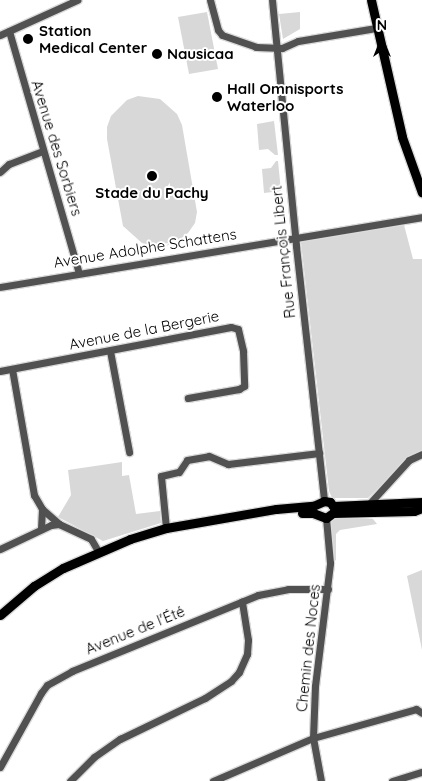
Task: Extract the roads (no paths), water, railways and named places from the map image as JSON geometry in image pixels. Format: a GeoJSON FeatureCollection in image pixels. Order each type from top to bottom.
{"type":"FeatureCollection","features":[{"type":"Feature","properties":{"kind":"main road"},"geometry":{"type":"LineString","coordinates":[[371,0],[402,138],[422,194]]}},
{"type":"Feature","properties":{"kind":"main road"},"geometry":{"type":"LineString","coordinates":[[0,615],[54,573],[98,551],[166,528],[330,502],[328,513]]}},
{"type":"Feature","properties":{"kind":"main road"},"geometry":{"type":"LineString","coordinates":[[321,503],[316,510],[328,513],[369,504],[422,502]]}},
{"type":"Feature","properties":{"kind":"main road"},"geometry":{"type":"LineString","coordinates":[[251,514],[414,510],[422,508]]}},
{"type":"Feature","properties":{"kind":"street"},"geometry":{"type":"LineString","coordinates":[[0,35],[77,0]]}},
{"type":"Feature","properties":{"kind":"street"},"geometry":{"type":"LineString","coordinates":[[210,0],[218,30],[222,35],[256,46],[275,48],[298,41],[376,28]]}},
{"type":"Feature","properties":{"kind":"street","name":"Rue François Libert"},"geometry":{"type":"LineString","coordinates":[[272,0],[277,33],[275,48],[319,453],[321,503]]}},
{"type":"Feature","properties":{"kind":"street","name":"Avenue des Sorbiers"},"geometry":{"type":"LineString","coordinates":[[8,31],[79,272]]}},
{"type":"Feature","properties":{"kind":"street"},"geometry":{"type":"LineString","coordinates":[[0,172],[9,164],[43,151]]}},
{"type":"Feature","properties":{"kind":"street"},"geometry":{"type":"LineString","coordinates":[[0,163],[9,164]]}},
{"type":"Feature","properties":{"kind":"street","name":"Avenue Adolphe Schattens"},"geometry":{"type":"LineString","coordinates":[[0,287],[79,272],[422,217]]}},
{"type":"Feature","properties":{"kind":"street","name":"Avenue de la Bergerie"},"geometry":{"type":"LineString","coordinates":[[0,371],[231,326],[238,329],[242,351],[244,386],[239,389],[188,398]]}},
{"type":"Feature","properties":{"kind":"street"},"geometry":{"type":"LineString","coordinates":[[110,351],[129,452]]}},
{"type":"Feature","properties":{"kind":"street"},"geometry":{"type":"LineString","coordinates":[[12,369],[34,495],[42,509],[59,524],[86,536],[98,551]]}},
{"type":"Feature","properties":{"kind":"street"},"geometry":{"type":"LineString","coordinates":[[166,528],[161,476],[179,472],[187,460],[209,456],[228,464],[319,453]]}},
{"type":"Feature","properties":{"kind":"street"},"geometry":{"type":"LineString","coordinates":[[369,504],[403,466],[420,457]]}},
{"type":"Feature","properties":{"kind":"street"},"geometry":{"type":"LineString","coordinates":[[41,529],[42,509]]}},
{"type":"Feature","properties":{"kind":"street","name":"Chemin des Noces"},"geometry":{"type":"LineString","coordinates":[[321,781],[313,738],[315,686],[330,563],[328,513]]}},
{"type":"Feature","properties":{"kind":"street"},"geometry":{"type":"LineString","coordinates":[[0,549],[41,529],[59,524]]}},
{"type":"Feature","properties":{"kind":"street","name":"Avenue de l'Été"},"geometry":{"type":"LineString","coordinates":[[0,767],[30,711],[48,685],[72,671],[242,601],[274,591],[328,588]]}},
{"type":"Feature","properties":{"kind":"street"},"geometry":{"type":"LineString","coordinates":[[70,781],[94,757],[120,739],[205,698],[231,681],[239,672],[247,654],[247,627],[242,601]]}},
{"type":"Feature","properties":{"kind":"street"},"geometry":{"type":"LineString","coordinates":[[213,781],[313,738],[416,709],[422,713]]}},
{"type":"Feature","properties":{"kind":"street"},"geometry":{"type":"LineString","coordinates":[[392,781],[422,772]]}},
{"type":"Feature","properties":{"kind":"place","name":"Station Medical Center"},"geometry":{"type":"Point","coordinates":[28,39]}},
{"type":"Feature","properties":{"kind":"place","name":"Nausicaa"},"geometry":{"type":"Point","coordinates":[157,54]}},
{"type":"Feature","properties":{"kind":"place","name":"Hall Omnisports Waterloo"},"geometry":{"type":"Point","coordinates":[217,97]}},
{"type":"Feature","properties":{"kind":"place","name":"Stade du Pachy"},"geometry":{"type":"Point","coordinates":[152,176]}}]}
